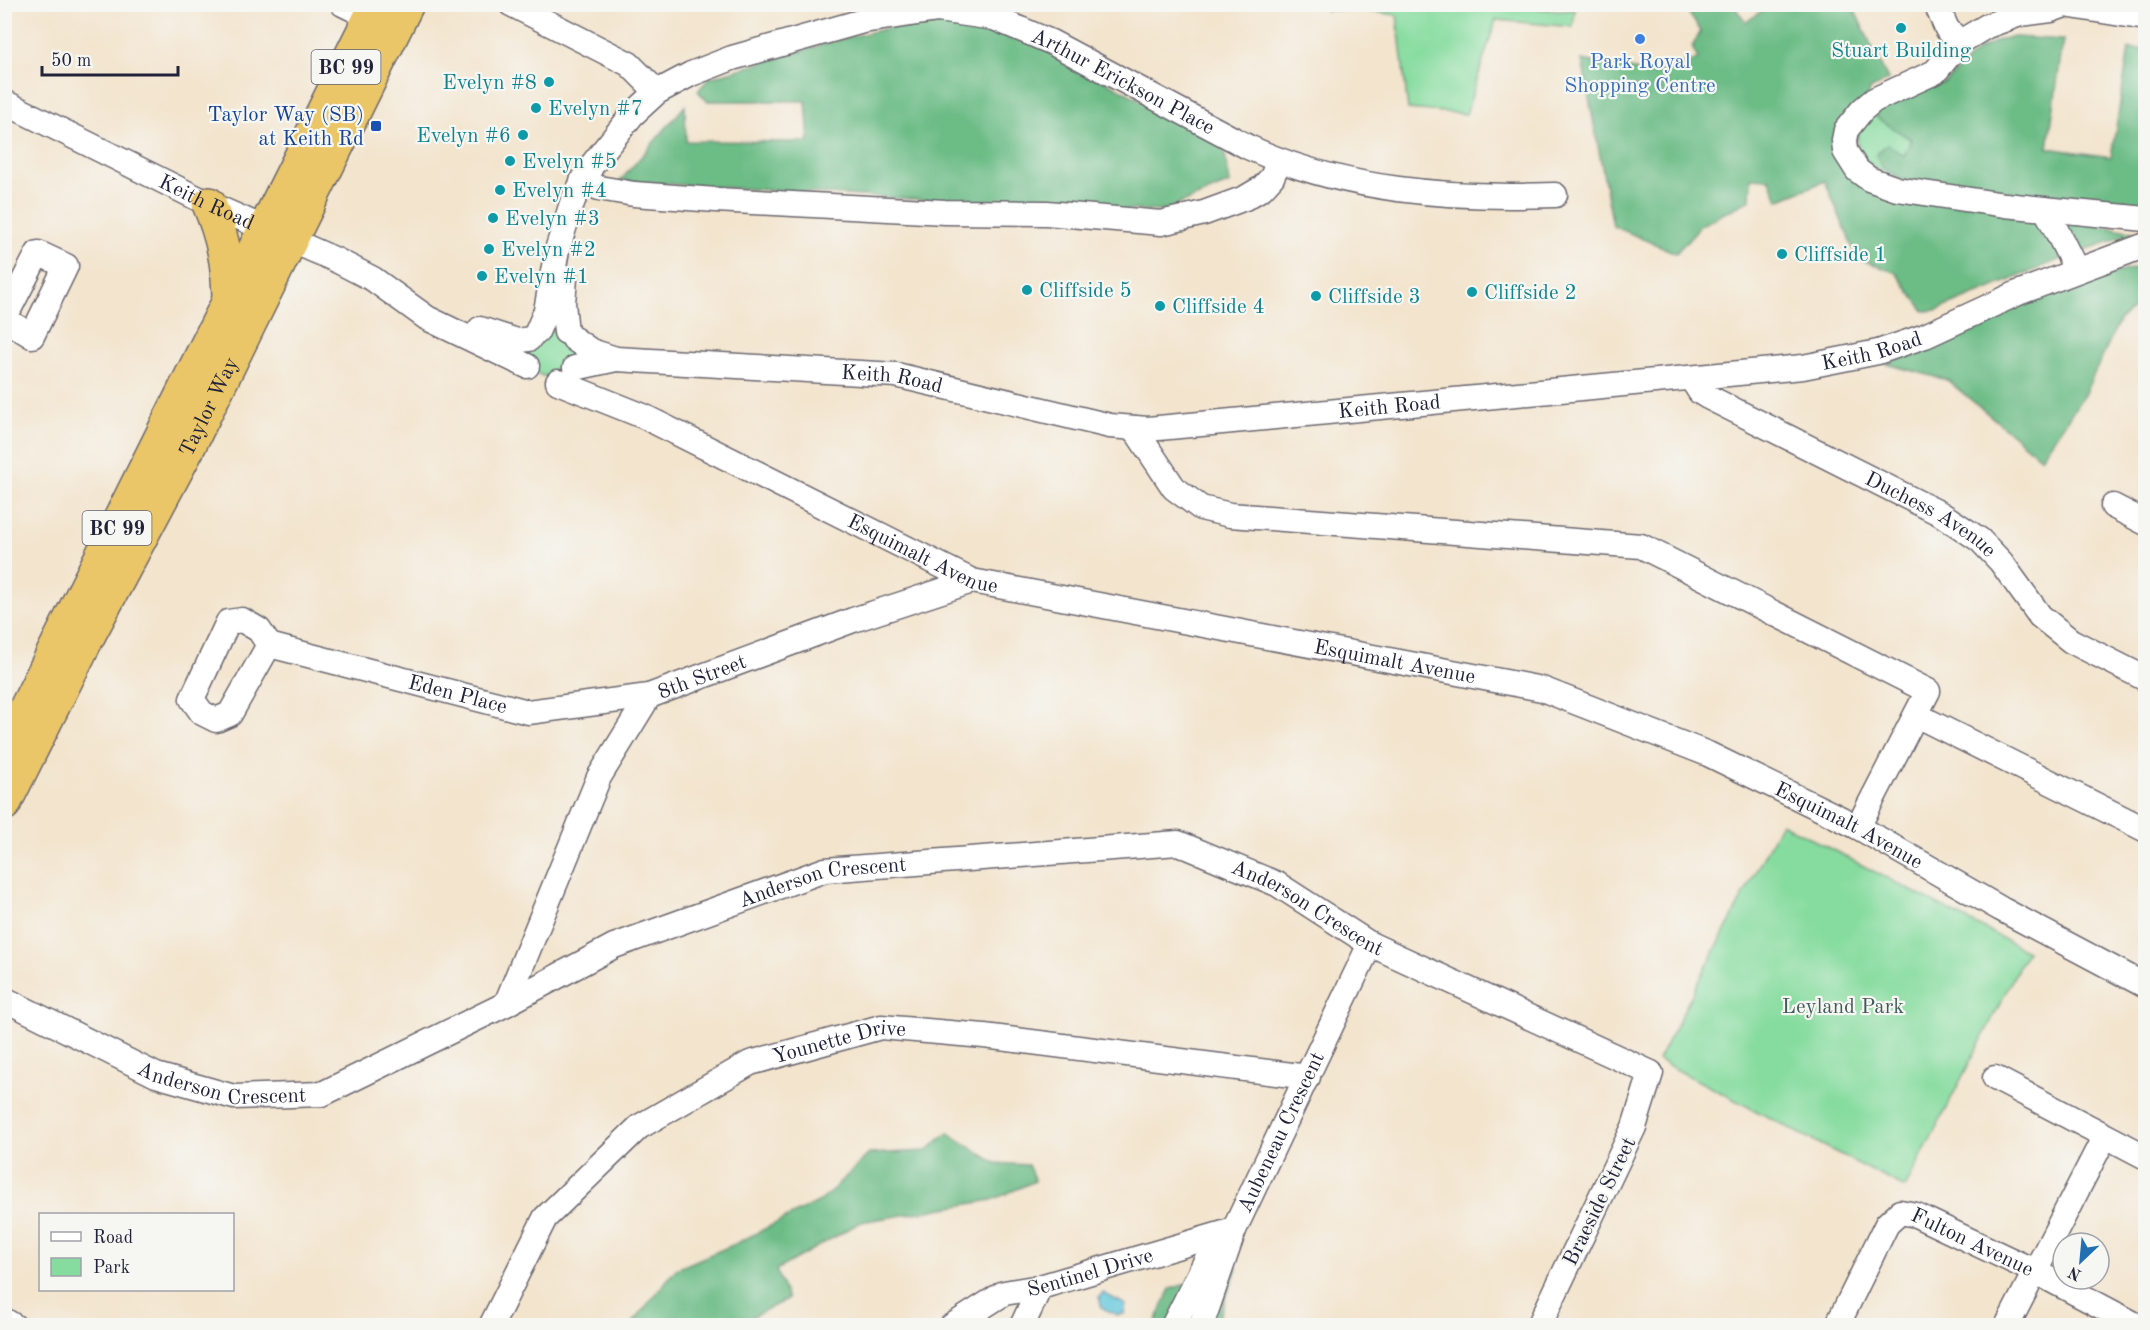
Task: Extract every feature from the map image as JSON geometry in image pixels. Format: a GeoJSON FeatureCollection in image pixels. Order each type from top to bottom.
{"type":"FeatureCollection","features":[{"type":"Feature","properties":{"kind":"highway","name":"Taylor Way"},"geometry":{"type":"LineString","coordinates":[[4,804],[86,640],[187,450],[278,235],[378,12]]}},
{"type":"Feature","properties":{"kind":"highway"},"geometry":{"type":"LineString","coordinates":[[209,204],[224,242],[229,269],[229,304]]}},
{"type":"Feature","properties":{"kind":"highway","name":"Taylor Way"},"geometry":{"type":"LineString","coordinates":[[4,752],[229,304],[278,235]]}},
{"type":"Feature","properties":{"kind":"street"},"geometry":{"type":"LineString","coordinates":[[511,4],[629,64],[657,92]]}},
{"type":"Feature","properties":{"kind":"street"},"geometry":{"type":"LineString","coordinates":[[1936,4],[1947,29],[1960,42]]}},
{"type":"Feature","properties":{"kind":"street"},"geometry":{"type":"LineString","coordinates":[[2145,18],[2065,4],[2051,10],[2020,14],[1988,26],[1960,42],[1935,72],[1874,100],[1862,110],[1846,130],[1845,151],[1863,174],[1890,187],[2046,210],[2145,219]]}},
{"type":"Feature","properties":{"kind":"street"},"geometry":{"type":"LineString","coordinates":[[2051,10],[2064,19],[2145,28]]}},
{"type":"Feature","properties":{"kind":"street","name":"Arthur Erickson Place"},"geometry":{"type":"LineString","coordinates":[[533,336],[546,311],[557,250],[582,181],[607,143],[657,92],[691,74],[732,58],[863,21],[929,11],[965,13],[1018,26],[1190,118],[1279,161],[1381,187],[1434,195],[1495,197],[1555,195]]}},
{"type":"Feature","properties":{"kind":"street","name":"Keith Road"},"geometry":{"type":"LineString","coordinates":[[7,109],[373,279],[427,318],[526,366]]}},
{"type":"Feature","properties":{"kind":"street"},"geometry":{"type":"LineString","coordinates":[[582,181],[599,188],[634,194],[716,200],[945,212],[1047,213],[1161,223],[1204,213],[1245,198],[1262,188],[1272,177],[1279,161]]}},
{"type":"Feature","properties":{"kind":"street"},"geometry":{"type":"LineString","coordinates":[[2046,210],[2076,269]]}},
{"type":"Feature","properties":{"kind":"street","name":"Arthur Erickson Place"},"geometry":{"type":"LineString","coordinates":[[563,237],[567,252],[563,303],[570,336]]}},
{"type":"Feature","properties":{"kind":"street","name":"Keith Road"},"geometry":{"type":"LineString","coordinates":[[570,336],[591,351],[616,359],[896,375],[1110,426],[1134,428],[1270,420],[1803,367],[1878,352],[1925,336],[2076,269],[2145,245]]}},
{"type":"Feature","properties":{"kind":"street","name":"Keith Road"},"geometry":{"type":"LineString","coordinates":[[409,303],[432,306],[501,337],[517,341],[533,336]]}},
{"type":"Feature","properties":{"kind":"street"},"geometry":{"type":"LineString","coordinates":[[552,328],[570,336],[579,354],[569,373],[539,379],[526,366],[524,357],[533,336],[552,328]]}},
{"type":"Feature","properties":{"kind":"street","name":"Keith Road"},"geometry":{"type":"LineString","coordinates":[[569,373],[616,359]]}},
{"type":"Feature","properties":{"kind":"street","name":"Esquimalt Avenue"},"geometry":{"type":"LineString","coordinates":[[569,373],[620,406],[972,581],[1542,689],[1708,754],[1858,827],[2001,909],[2145,986]]}},
{"type":"Feature","properties":{"kind":"street","name":"Duchess Avenue"},"geometry":{"type":"LineString","coordinates":[[1691,378],[1700,392],[1708,397],[1941,514],[1980,540],[2040,616],[2071,641],[2145,679]]}},
{"type":"Feature","properties":{"kind":"street"},"geometry":{"type":"LineString","coordinates":[[1134,428],[1174,488],[1200,508],[1230,515],[1641,546],[1928,691],[1858,827]]}},
{"type":"Feature","properties":{"kind":"street"},"geometry":{"type":"LineString","coordinates":[[2113,506],[2145,523]]}},
{"type":"Feature","properties":{"kind":"street","name":"8th Street"},"geometry":{"type":"LineString","coordinates":[[506,1004],[599,777],[649,696],[853,620],[972,581]]}},
{"type":"Feature","properties":{"kind":"street","name":"Eden Place"},"geometry":{"type":"LineString","coordinates":[[269,645],[528,712],[649,696]]}},
{"type":"Feature","properties":{"kind":"street"},"geometry":{"type":"LineString","coordinates":[[1916,715],[2145,830]]}},
{"type":"Feature","properties":{"kind":"street","name":"Anderson Crescent"},"geometry":{"type":"LineString","coordinates":[[4,999],[156,1075],[234,1097],[322,1094],[506,1004],[614,946],[825,870],[1178,843],[1277,884],[1371,944],[1651,1073]]}},
{"type":"Feature","properties":{"kind":"street","name":"Aubeneau Crescent"},"geometry":{"type":"LineString","coordinates":[[1173,1326],[1308,1077],[1371,944]]}},
{"type":"Feature","properties":{"kind":"street","name":"Younette Drive"},"geometry":{"type":"LineString","coordinates":[[491,1326],[544,1218],[639,1127],[750,1063],[881,1027],[984,1036],[1308,1077]]}},
{"type":"Feature","properties":{"kind":"street","name":"Braeside Street"},"geometry":{"type":"LineString","coordinates":[[1539,1326],[1634,1127],[1651,1073]]}},
{"type":"Feature","properties":{"kind":"street"},"geometry":{"type":"LineString","coordinates":[[1995,1078],[2145,1157]]}},
{"type":"Feature","properties":{"kind":"street"},"geometry":{"type":"LineString","coordinates":[[2007,1326],[2105,1136]]}},
{"type":"Feature","properties":{"kind":"street","name":"Fulton Avenue"},"geometry":{"type":"LineString","coordinates":[[1837,1326],[1887,1224],[1900,1212],[1916,1215],[2034,1271],[2138,1326]]}},
{"type":"Feature","properties":{"kind":"street","name":"Aubeneau Crescent"},"geometry":{"type":"LineString","coordinates":[[1201,1326],[1226,1232]]}},
{"type":"Feature","properties":{"kind":"street","name":"Sentinel Drive"},"geometry":{"type":"LineString","coordinates":[[952,1326],[1004,1293],[1040,1287],[1226,1232]]}},
{"type":"Feature","properties":{"kind":"street"},"geometry":{"type":"LineString","coordinates":[[1022,1326],[1040,1287]]}},
{"type":"Feature","properties":{"kind":"street"},"geometry":{"type":"LineString","coordinates":[[4,1320],[14,1326]]}},
{"type":"Feature","properties":{"kind":"green space"},"geometry":{"type":"Polygon","coordinates":[[[1503,4],[1559,11],[1575,10],[1573,27],[1496,20],[1466,114],[1408,109],[1397,15],[1368,11],[1367,8],[1325,11],[1325,5],[1503,4]]]}},
{"type":"Feature","properties":{"kind":"green space"},"geometry":{"type":"Polygon","coordinates":[[[1683,5],[1733,5],[1746,22],[1770,5],[1852,5],[1888,80],[1870,90],[1846,171],[2041,218],[2061,259],[1938,310],[1924,311],[1896,273],[1857,258],[1825,181],[1778,200],[1770,179],[1751,178],[1750,200],[1701,225],[1676,253],[1613,226],[1582,60],[1655,74],[1698,59],[1692,47],[1701,31],[1683,5]]]}},
{"type":"Feature","properties":{"kind":"green space"},"geometry":{"type":"Polygon","coordinates":[[[918,21],[1011,31],[1223,144],[1230,183],[1163,211],[1054,208],[620,181],[685,106],[686,141],[809,142],[806,101],[707,101],[698,91],[709,78],[846,38],[918,21]]]}},
{"type":"Feature","properties":{"kind":"green space"},"geometry":{"type":"Polygon","coordinates":[[[2015,37],[2063,40],[2048,148],[2111,157],[2129,49],[2145,49],[2145,208],[1915,185],[1883,168],[1876,155],[1887,144],[1904,156],[1912,140],[1876,117],[1878,109],[1898,98],[1946,82],[1978,50],[2000,39],[2015,37]]]}},
{"type":"Feature","properties":{"kind":"green space"},"geometry":{"type":"Polygon","coordinates":[[[1878,109],[1877,117],[1912,140],[1904,156],[1915,185],[1875,168],[1860,153],[1857,143],[1859,132],[1878,109]]]}},
{"type":"Feature","properties":{"kind":"green space"},"geometry":{"type":"Polygon","coordinates":[[[2058,218],[2129,231],[2134,233],[2079,252],[2058,218]]]}},
{"type":"Feature","properties":{"kind":"green space"},"geometry":{"type":"Polygon","coordinates":[[[2145,266],[2145,300],[2120,319],[2084,395],[2041,458],[1947,380],[1887,364],[2075,282],[2145,266]]]}},
{"type":"Feature","properties":{"kind":"green space"},"geometry":{"type":"Polygon","coordinates":[[[551,330],[559,333],[570,343],[575,353],[573,362],[567,370],[557,375],[546,376],[536,373],[530,364],[528,348],[551,330]]]}},
{"type":"Feature","properties":{"kind":"green space","name":"Leyland Park"},"geometry":{"type":"Polygon","coordinates":[[[1781,823],[2027,951],[1905,1188],[1658,1060],[1781,823]]]}},
{"type":"Feature","properties":{"kind":"green space"},"geometry":{"type":"Polygon","coordinates":[[[948,1133],[995,1163],[1028,1165],[1035,1181],[992,1200],[861,1222],[776,1270],[788,1299],[736,1325],[631,1325],[676,1269],[735,1244],[822,1200],[869,1154],[926,1151],[948,1133]]]}},
{"type":"Feature","properties":{"kind":"green space"},"geometry":{"type":"Polygon","coordinates":[[[1237,1268],[1216,1325],[1154,1326],[1170,1289],[1237,1268]]]}},
{"type":"Feature","properties":{"kind":"water"},"geometry":{"type":"Polygon","coordinates":[[[1103,1293],[1126,1305],[1124,1314],[1118,1315],[1102,1308],[1099,1297],[1103,1293]]]}},
{"type":"Feature","properties":{"kind":"place","name":"Stuart Building"},"geometry":{"type":"Point","coordinates":[1901,28]}},
{"type":"Feature","properties":{"kind":"place","name":"Park Royal Shopping Centre"},"geometry":{"type":"Point","coordinates":[1640,39]}},
{"type":"Feature","properties":{"kind":"place","name":"Evelyn #8"},"geometry":{"type":"Point","coordinates":[549,82]}},
{"type":"Feature","properties":{"kind":"place","name":"Evelyn #7"},"geometry":{"type":"Point","coordinates":[536,108]}},
{"type":"Feature","properties":{"kind":"place","name":"Taylor Way (SB) at Keith Rd"},"geometry":{"type":"Point","coordinates":[376,126]}},
{"type":"Feature","properties":{"kind":"place","name":"Evelyn #6"},"geometry":{"type":"Point","coordinates":[523,135]}},
{"type":"Feature","properties":{"kind":"place","name":"Evelyn #5"},"geometry":{"type":"Point","coordinates":[510,161]}},
{"type":"Feature","properties":{"kind":"place","name":"Evelyn #4"},"geometry":{"type":"Point","coordinates":[500,190]}},
{"type":"Feature","properties":{"kind":"place","name":"Evelyn #3"},"geometry":{"type":"Point","coordinates":[493,218]}},
{"type":"Feature","properties":{"kind":"place","name":"Evelyn #2"},"geometry":{"type":"Point","coordinates":[489,249]}},
{"type":"Feature","properties":{"kind":"place","name":"Cliffside 1"},"geometry":{"type":"Point","coordinates":[1782,254]}},
{"type":"Feature","properties":{"kind":"place","name":"Evelyn #1"},"geometry":{"type":"Point","coordinates":[482,276]}},
{"type":"Feature","properties":{"kind":"place","name":"Cliffside 5"},"geometry":{"type":"Point","coordinates":[1027,290]}},
{"type":"Feature","properties":{"kind":"place","name":"Cliffside 2"},"geometry":{"type":"Point","coordinates":[1472,292]}},
{"type":"Feature","properties":{"kind":"place","name":"Cliffside 3"},"geometry":{"type":"Point","coordinates":[1316,296]}},
{"type":"Feature","properties":{"kind":"place","name":"Cliffside 4"},"geometry":{"type":"Point","coordinates":[1160,306]}}]}
